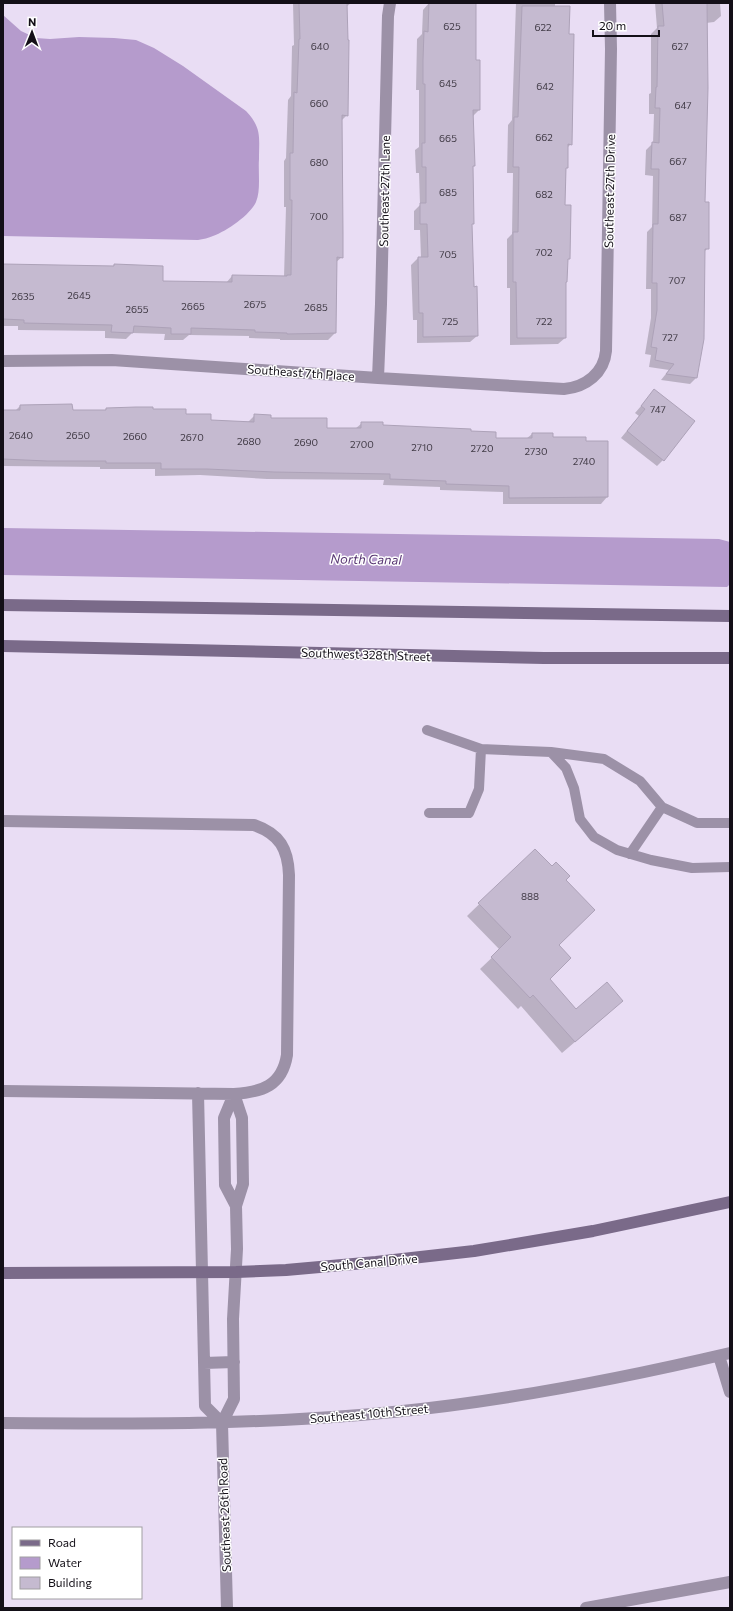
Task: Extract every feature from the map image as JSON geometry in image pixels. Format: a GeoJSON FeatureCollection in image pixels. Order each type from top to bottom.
{"type":"FeatureCollection","features":[{"type":"Feature","properties":{"kind":"street","name":"Southeast 27th Lane"},"geometry":{"type":"LineString","coordinates":[[378,378],[382,304],[388,16],[390,3]]}},
{"type":"Feature","properties":{"kind":"street","name":"Southeast 27th Drive"},"geometry":{"type":"LineString","coordinates":[[595,375],[602,365],[606,351],[611,49],[610,3]]}},
{"type":"Feature","properties":{"kind":"street","name":"Southeast 7th Place"},"geometry":{"type":"LineString","coordinates":[[3,361],[119,361],[564,389],[578,386],[595,375]]}},
{"type":"Feature","properties":{"kind":"street"},"geometry":{"type":"LineString","coordinates":[[3,605],[730,616]]}},
{"type":"Feature","properties":{"kind":"street","name":"Southwest 328th Street"},"geometry":{"type":"LineString","coordinates":[[3,646],[512,658],[730,658]]}},
{"type":"Feature","properties":{"kind":"street"},"geometry":{"type":"LineString","coordinates":[[3,820],[245,823],[265,828],[274,835],[282,843],[289,863],[286,1062],[278,1077],[268,1087],[252,1093],[234,1094],[3,1091]]}},
{"type":"Feature","properties":{"kind":"street"},"geometry":{"type":"LineString","coordinates":[[198,1094],[205,1406],[222,1423]]}},
{"type":"Feature","properties":{"kind":"street"},"geometry":{"type":"LineString","coordinates":[[234,1094],[242,1118],[243,1184],[236,1206]]}},
{"type":"Feature","properties":{"kind":"street"},"geometry":{"type":"LineString","coordinates":[[234,1094],[224,1118],[225,1185],[236,1206]]}},
{"type":"Feature","properties":{"kind":"street","name":"South Canal Drive"},"geometry":{"type":"LineString","coordinates":[[3,1273],[236,1272],[330,1266],[474,1251],[593,1231],[730,1202]]}},
{"type":"Feature","properties":{"kind":"street","name":"Southeast 26th Road"},"geometry":{"type":"LineString","coordinates":[[227,1608],[222,1423],[234,1399],[233,1319],[236,1272],[236,1206]]}},
{"type":"Feature","properties":{"kind":"street"},"geometry":{"type":"LineString","coordinates":[[724,1355],[730,1392]]}},
{"type":"Feature","properties":{"kind":"street","name":"Southeast 10th Street"},"geometry":{"type":"LineString","coordinates":[[3,1423],[222,1423],[392,1412],[463,1404],[596,1381],[724,1355]]}},
{"type":"Feature","properties":{"kind":"street"},"geometry":{"type":"LineString","coordinates":[[204,1363],[234,1362]]}},
{"type":"Feature","properties":{"kind":"street"},"geometry":{"type":"LineString","coordinates":[[586,1608],[617,1605],[730,1582]]}},
{"type":"Feature","properties":{"kind":"lane"},"geometry":{"type":"LineString","coordinates":[[427,730],[481,749],[551,752],[604,759],[640,781],[662,807],[698,823],[730,823]]}},
{"type":"Feature","properties":{"kind":"lane"},"geometry":{"type":"LineString","coordinates":[[429,813],[469,813],[479,789],[481,749]]}},
{"type":"Feature","properties":{"kind":"lane"},"geometry":{"type":"LineString","coordinates":[[551,752],[566,768],[574,788],[580,819],[594,837],[617,850],[651,860],[692,868],[730,867]]}},
{"type":"Feature","properties":{"kind":"lane"},"geometry":{"type":"LineString","coordinates":[[630,854],[662,807]]}},
{"type":"Feature","properties":{"kind":"water"},"geometry":{"type":"Polygon","coordinates":[[[3,15],[21,31],[36,38],[50,39],[79,37],[136,40],[154,48],[183,66],[246,111],[255,123],[259,139],[258,197],[253,207],[238,222],[225,230],[211,237],[198,240],[3,236],[3,15]]]}},
{"type":"Feature","properties":{"kind":"water","name":"North Canal"},"geometry":{"type":"Polygon","coordinates":[[[3,528],[719,539],[730,542],[730,584],[727,587],[3,575],[3,528]]]}},
{"type":"Feature","properties":{"kind":"building"},"geometry":{"type":"Polygon","coordinates":[[[299,3],[347,3],[349,40],[348,116],[342,115],[343,258],[337,257],[336,333],[287,334],[255,332],[255,330],[191,328],[191,334],[171,334],[171,328],[134,326],[133,333],[111,332],[112,325],[24,323],[24,320],[3,319],[3,264],[114,266],[114,264],[163,266],[163,281],[232,282],[232,275],[291,275],[292,200],[290,200],[290,153],[293,153],[294,92],[297,93],[300,39],[299,3]]]}},
{"type":"Feature","properties":{"kind":"building"},"geometry":{"type":"Polygon","coordinates":[[[429,3],[476,3],[476,60],[480,60],[480,110],[473,110],[475,166],[473,166],[474,224],[472,224],[474,287],[477,286],[478,336],[423,337],[423,313],[419,313],[418,257],[428,257],[427,224],[420,224],[420,203],[426,203],[426,167],[422,167],[422,143],[425,143],[425,84],[423,84],[423,60],[424,31],[428,32],[429,3]]]}},
{"type":"Feature","properties":{"kind":"building"},"geometry":{"type":"Polygon","coordinates":[[[662,3],[707,3],[708,88],[705,202],[709,202],[709,249],[705,249],[704,339],[697,378],[666,374],[674,364],[655,360],[657,348],[651,347],[657,310],[657,283],[652,283],[653,224],[658,224],[659,169],[651,169],[652,142],[659,143],[660,108],[655,108],[657,87],[658,26],[664,26],[662,3]]]}},
{"type":"Feature","properties":{"kind":"building"},"geometry":{"type":"Polygon","coordinates":[[[522,6],[570,6],[569,34],[574,34],[572,145],[568,144],[565,205],[571,205],[570,259],[568,259],[566,282],[566,338],[517,338],[516,282],[513,282],[513,232],[518,232],[519,167],[513,167],[514,117],[518,117],[522,6]]]}},
{"type":"Feature","properties":{"kind":"building"},"geometry":{"type":"Polygon","coordinates":[[[654,389],[695,421],[664,461],[627,431],[645,409],[641,406],[654,389]]]}},
{"type":"Feature","properties":{"kind":"building"},"geometry":{"type":"Polygon","coordinates":[[[72,404],[73,410],[106,410],[106,408],[136,407],[153,407],[153,409],[186,409],[186,414],[211,414],[211,420],[254,422],[254,414],[271,415],[271,418],[327,418],[327,428],[361,428],[361,422],[383,422],[383,425],[471,429],[471,431],[496,432],[496,438],[532,438],[532,433],[553,433],[553,437],[586,437],[586,441],[608,441],[608,497],[509,498],[509,486],[446,484],[446,481],[390,479],[390,474],[161,469],[161,463],[106,463],[106,461],[3,459],[3,410],[20,410],[20,405],[72,404]]]}},
{"type":"Feature","properties":{"kind":"building"},"geometry":{"type":"Polygon","coordinates":[[[535,849],[552,866],[556,862],[570,876],[566,880],[595,910],[559,945],[571,958],[550,979],[576,1009],[607,982],[623,1001],[575,1042],[533,995],[530,998],[491,957],[511,937],[478,903],[535,849]]]}}]}
